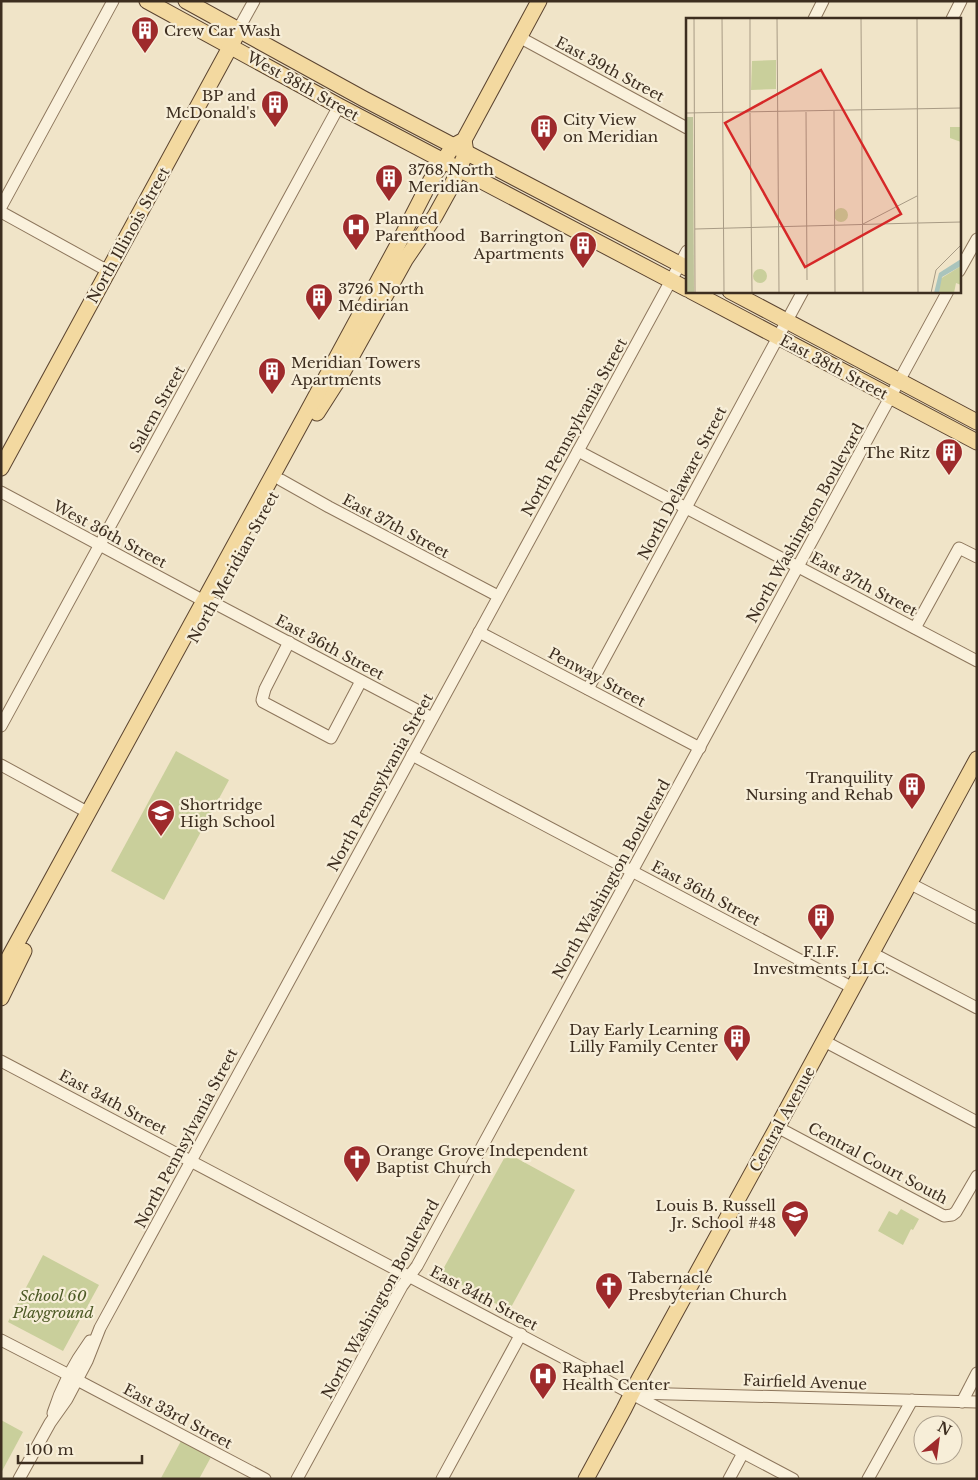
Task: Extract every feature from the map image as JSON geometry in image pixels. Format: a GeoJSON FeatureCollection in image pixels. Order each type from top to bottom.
{"type":"FeatureCollection","features":[{"type":"Feature","properties":{"kind":"main road","name":"West 38th Street"},"geometry":{"type":"LineString","coordinates":[[147,1],[459,169]]}},
{"type":"Feature","properties":{"kind":"main road","name":"West 38th Street"},"geometry":{"type":"LineString","coordinates":[[186,1],[364,99],[461,146]]}},
{"type":"Feature","properties":{"kind":"main road","name":"North Meridian Street"},"geometry":{"type":"LineString","coordinates":[[1,998],[20,958],[431,180],[443,161],[461,146],[539,1]]}},
{"type":"Feature","properties":{"kind":"main road","name":"North Illinois Street"},"geometry":{"type":"LineString","coordinates":[[1,468],[238,30]]}},
{"type":"Feature","properties":{"kind":"main road","name":"North Meridian Street"},"geometry":{"type":"LineString","coordinates":[[1,972],[89,813],[281,480],[321,406],[340,377],[405,260],[435,216],[459,169],[461,146]]}},
{"type":"Feature","properties":{"kind":"main road"},"geometry":{"type":"LineString","coordinates":[[461,146],[683,266]]}},
{"type":"Feature","properties":{"kind":"main road"},"geometry":{"type":"LineString","coordinates":[[459,169],[686,288]]}},
{"type":"Feature","properties":{"kind":"main road","name":"East 38th Street"},"geometry":{"type":"LineString","coordinates":[[693,292],[977,442]]}},
{"type":"Feature","properties":{"kind":"main road","name":"East 38th Street"},"geometry":{"type":"LineString","coordinates":[[732,292],[977,422]]}},
{"type":"Feature","properties":{"kind":"main road","name":"Central Avenue"},"geometry":{"type":"LineString","coordinates":[[586,1479],[909,883],[976,764]]}},
{"type":"Feature","properties":{"kind":"street"},"geometry":{"type":"LineString","coordinates":[[1,207],[113,1]]}},
{"type":"Feature","properties":{"kind":"street","name":"North Illinois Street"},"geometry":{"type":"LineString","coordinates":[[238,30],[254,1]]}},
{"type":"Feature","properties":{"kind":"street"},"geometry":{"type":"LineString","coordinates":[[814,18],[823,1]]}},
{"type":"Feature","properties":{"kind":"street"},"geometry":{"type":"LineString","coordinates":[[952,18],[961,1]]}},
{"type":"Feature","properties":{"kind":"street","name":"East 39th Street"},"geometry":{"type":"LineString","coordinates":[[519,37],[686,127]]}},
{"type":"Feature","properties":{"kind":"street","name":"Salem Street"},"geometry":{"type":"LineString","coordinates":[[1,726],[339,106]]}},
{"type":"Feature","properties":{"kind":"street"},"geometry":{"type":"LineString","coordinates":[[1,212],[108,271]]}},
{"type":"Feature","properties":{"kind":"street"},"geometry":{"type":"LineString","coordinates":[[960,269],[977,239]]}},
{"type":"Feature","properties":{"kind":"street","name":"North Pennsylvania Street"},"geometry":{"type":"LineString","coordinates":[[19,1479],[50,1423],[58,1395],[73,1378],[79,1356],[100,1328],[498,596],[671,281],[683,266]]}},
{"type":"Feature","properties":{"kind":"street","name":"North Delaware Street"},"geometry":{"type":"LineString","coordinates":[[588,689],[802,292]]}},
{"type":"Feature","properties":{"kind":"street","name":"North Washington Boulevard"},"geometry":{"type":"LineString","coordinates":[[298,1479],[402,1286],[417,1266],[947,292]]}},
{"type":"Feature","properties":{"kind":"street","name":"East 37th Street"},"geometry":{"type":"LineString","coordinates":[[578,451],[977,660]]}},
{"type":"Feature","properties":{"kind":"street","name":"East 37th Street"},"geometry":{"type":"LineString","coordinates":[[281,480],[498,596]]}},
{"type":"Feature","properties":{"kind":"street","name":"West 36th Street"},"geometry":{"type":"LineString","coordinates":[[1,492],[209,602]]}},
{"type":"Feature","properties":{"kind":"street"},"geometry":{"type":"LineString","coordinates":[[915,628],[959,548],[977,557]]}},
{"type":"Feature","properties":{"kind":"street","name":"East 36th Street"},"geometry":{"type":"LineString","coordinates":[[209,602],[432,718]]}},
{"type":"Feature","properties":{"kind":"street","name":"Penway Street"},"geometry":{"type":"LineString","coordinates":[[479,632],[700,748]]}},
{"type":"Feature","properties":{"kind":"street"},"geometry":{"type":"LineString","coordinates":[[289,642],[265,689],[262,700],[264,702],[332,738],[361,681]]}},
{"type":"Feature","properties":{"kind":"street","name":"East 36th Street"},"geometry":{"type":"LineString","coordinates":[[412,755],[853,988]]}},
{"type":"Feature","properties":{"kind":"street"},"geometry":{"type":"LineString","coordinates":[[1,765],[89,813]]}},
{"type":"Feature","properties":{"kind":"street"},"geometry":{"type":"LineString","coordinates":[[909,883],[977,918]]}},
{"type":"Feature","properties":{"kind":"street"},"geometry":{"type":"LineString","coordinates":[[872,953],[977,1008]]}},
{"type":"Feature","properties":{"kind":"street"},"geometry":{"type":"LineString","coordinates":[[824,1042],[977,1122]]}},
{"type":"Feature","properties":{"kind":"street","name":"East 34th Street"},"geometry":{"type":"LineString","coordinates":[[1,1060],[793,1479]]}},
{"type":"Feature","properties":{"kind":"street","name":"Central Court South"},"geometry":{"type":"LineString","coordinates":[[777,1127],[944,1216],[956,1212],[977,1176]]}},
{"type":"Feature","properties":{"kind":"street"},"geometry":{"type":"LineString","coordinates":[[442,1479],[520,1334]]}},
{"type":"Feature","properties":{"kind":"street","name":"East 33rd Street"},"geometry":{"type":"LineString","coordinates":[[1,1340],[265,1479]]}},
{"type":"Feature","properties":{"kind":"street"},"geometry":{"type":"LineString","coordinates":[[962,1402],[977,1373]]}},
{"type":"Feature","properties":{"kind":"street","name":"Fairfield Avenue"},"geometry":{"type":"LineString","coordinates":[[632,1393],[977,1402]]}},
{"type":"Feature","properties":{"kind":"street"},"geometry":{"type":"LineString","coordinates":[[868,1479],[912,1400]]}},
{"type":"Feature","properties":{"kind":"street"},"geometry":{"type":"LineString","coordinates":[[729,1479],[743,1453]]}},
{"type":"Feature","properties":{"kind":"green space"},"geometry":{"type":"Polygon","coordinates":[[[176,751],[229,780],[164,900],[111,871],[176,751]]]}},
{"type":"Feature","properties":{"kind":"green space"},"geometry":{"type":"Polygon","coordinates":[[[507,1153],[575,1190],[509,1311],[441,1273],[507,1153]]]}},
{"type":"Feature","properties":{"kind":"green space"},"geometry":{"type":"Polygon","coordinates":[[[901,1209],[919,1219],[913,1230],[911,1229],[903,1245],[878,1231],[889,1211],[897,1215],[901,1209]]]}},
{"type":"Feature","properties":{"kind":"green space","name":"School 60 Playground"},"geometry":{"type":"Polygon","coordinates":[[[43,1255],[99,1285],[63,1351],[8,1322],[43,1255]]]}},
{"type":"Feature","properties":{"kind":"green space"},"geometry":{"type":"Polygon","coordinates":[[[1,1420],[23,1432],[1,1473],[1,1420]]]}},
{"type":"Feature","properties":{"kind":"green space"},"geometry":{"type":"Polygon","coordinates":[[[181,1441],[211,1457],[199,1479],[161,1478],[181,1441]]]}},
{"type":"Feature","properties":{"kind":"place","name":"Crew Car Wash"},"geometry":{"type":"Point","coordinates":[145,54]}},
{"type":"Feature","properties":{"kind":"place","name":"BP and McDonald's"},"geometry":{"type":"Point","coordinates":[275,128]}},
{"type":"Feature","properties":{"kind":"place","name":"City View on Meridian"},"geometry":{"type":"Point","coordinates":[544,152]}},
{"type":"Feature","properties":{"kind":"place","name":"3768 North Meridian"},"geometry":{"type":"Point","coordinates":[389,202]}},
{"type":"Feature","properties":{"kind":"place","name":"Planned Parenthood"},"geometry":{"type":"Point","coordinates":[356,251]}},
{"type":"Feature","properties":{"kind":"place","name":"Barrington Apartments"},"geometry":{"type":"Point","coordinates":[583,269]}},
{"type":"Feature","properties":{"kind":"place","name":"3726 North Medirian"},"geometry":{"type":"Point","coordinates":[319,321]}},
{"type":"Feature","properties":{"kind":"place","name":"Meridian Towers Apartments"},"geometry":{"type":"Point","coordinates":[272,395]}},
{"type":"Feature","properties":{"kind":"place","name":"The Ritz"},"geometry":{"type":"Point","coordinates":[949,476]}},
{"type":"Feature","properties":{"kind":"place","name":"Tranquility Nursing and Rehab"},"geometry":{"type":"Point","coordinates":[912,810]}},
{"type":"Feature","properties":{"kind":"place","name":"Shortridge High School"},"geometry":{"type":"Point","coordinates":[161,837]}},
{"type":"Feature","properties":{"kind":"place","name":"F.I.F. Investments LLC."},"geometry":{"type":"Point","coordinates":[821,941]}},
{"type":"Feature","properties":{"kind":"place","name":"Day Early Learning Lilly Family Center"},"geometry":{"type":"Point","coordinates":[737,1062]}},
{"type":"Feature","properties":{"kind":"place","name":"Orange Grove Independent Baptist Church"},"geometry":{"type":"Point","coordinates":[357,1183]}},
{"type":"Feature","properties":{"kind":"place","name":"Louis B. Russell Jr. School #48"},"geometry":{"type":"Point","coordinates":[795,1238]}},
{"type":"Feature","properties":{"kind":"place","name":"Tabernacle Presbyterian Church"},"geometry":{"type":"Point","coordinates":[609,1310]}},
{"type":"Feature","properties":{"kind":"place","name":"Raphael Health Center"},"geometry":{"type":"Point","coordinates":[543,1400]}}]}
